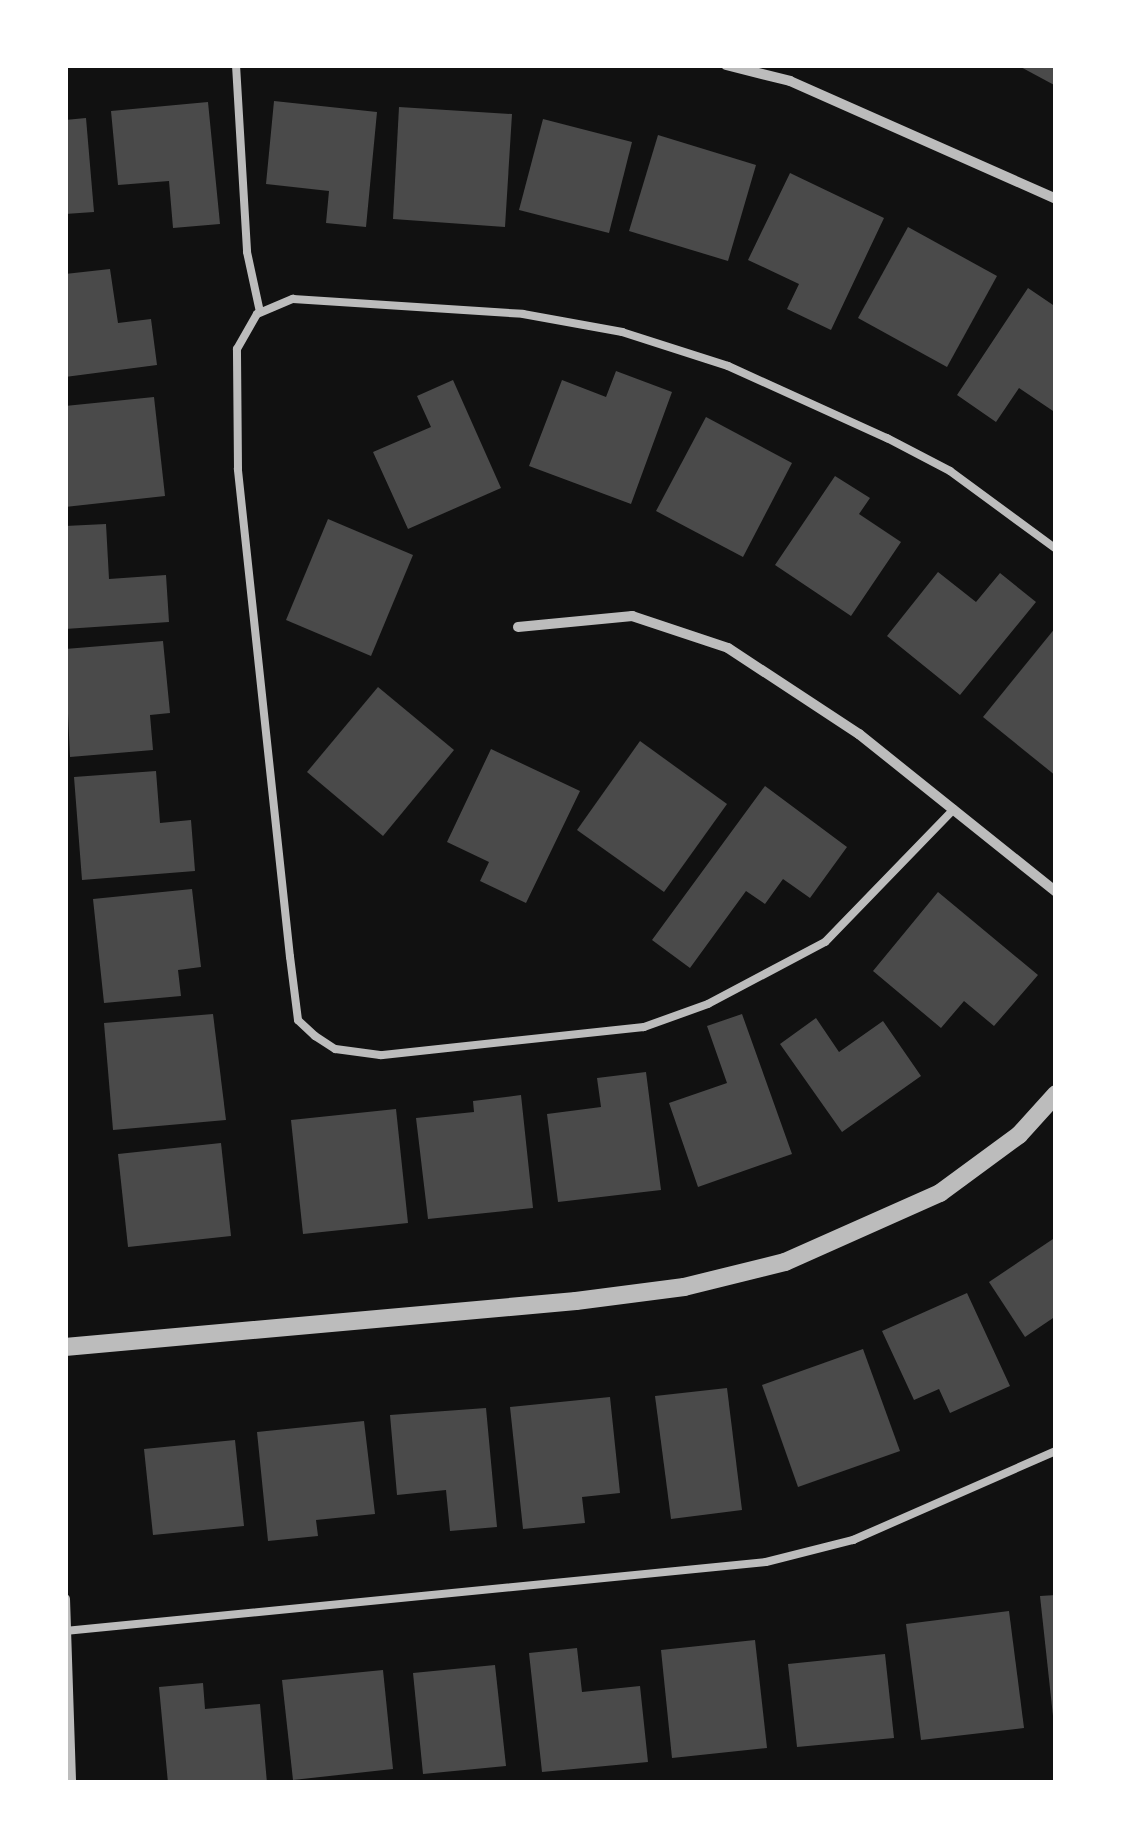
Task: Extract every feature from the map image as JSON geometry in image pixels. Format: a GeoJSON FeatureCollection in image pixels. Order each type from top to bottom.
{"type":"FeatureCollection","features":[{"type":"Feature","properties":{"kind":"street"},"geometry":{"type":"LineString","coordinates":[[726,65],[790,81],[1056,199]]}},
{"type":"Feature","properties":{"kind":"street"},"geometry":{"type":"LineString","coordinates":[[518,628],[632,616],[728,648],[859,734],[1056,892]]}},
{"type":"Feature","properties":{"kind":"street"},"geometry":{"type":"LineString","coordinates":[[65,1347],[576,1302],[684,1287],[785,1262],[940,1193],[1019,1136],[1056,1094]]}},
{"type":"Feature","properties":{"kind":"street"},"geometry":{"type":"LineString","coordinates":[[65,1599],[71,1783]]}},
{"type":"Feature","properties":{"kind":"lane"},"geometry":{"type":"LineString","coordinates":[[236,65],[248,252],[260,312]]}},
{"type":"Feature","properties":{"kind":"lane"},"geometry":{"type":"LineString","coordinates":[[954,809],[825,942],[708,1004],[644,1028],[380,1056],[335,1048],[315,1036],[298,1020],[296,1005],[238,470],[237,350],[260,312],[293,299],[524,314],[622,332],[728,366],[887,438],[950,471],[1056,549]]}},
{"type":"Feature","properties":{"kind":"lane"},"geometry":{"type":"LineString","coordinates":[[67,1631],[766,1562],[853,1540],[1056,1451]]}},
{"type":"Feature","properties":{"kind":"building"},"geometry":{"type":"Polygon","coordinates":[[[1017,65],[1056,65],[1056,86],[1017,65]]]}},
{"type":"Feature","properties":{"kind":"building"},"geometry":{"type":"Polygon","coordinates":[[[274,101],[377,112],[366,227],[326,223],[329,191],[266,184],[274,101]]]}},
{"type":"Feature","properties":{"kind":"building"},"geometry":{"type":"Polygon","coordinates":[[[208,102],[220,224],[173,228],[169,181],[118,185],[111,111],[208,102]]]}},
{"type":"Feature","properties":{"kind":"building"},"geometry":{"type":"Polygon","coordinates":[[[399,107],[512,114],[505,227],[393,219],[399,107]]]}},
{"type":"Feature","properties":{"kind":"building"},"geometry":{"type":"Polygon","coordinates":[[[86,118],[94,212],[65,214],[65,120],[86,118]]]}},
{"type":"Feature","properties":{"kind":"building"},"geometry":{"type":"Polygon","coordinates":[[[543,119],[632,142],[609,233],[519,210],[543,119]]]}},
{"type":"Feature","properties":{"kind":"building"},"geometry":{"type":"Polygon","coordinates":[[[658,135],[756,165],[728,261],[629,231],[658,135]]]}},
{"type":"Feature","properties":{"kind":"building"},"geometry":{"type":"Polygon","coordinates":[[[790,173],[884,218],[831,330],[787,309],[799,284],[748,260],[790,173]]]}},
{"type":"Feature","properties":{"kind":"building"},"geometry":{"type":"Polygon","coordinates":[[[908,227],[997,276],[947,367],[858,318],[908,227]]]}},
{"type":"Feature","properties":{"kind":"building"},"geometry":{"type":"Polygon","coordinates":[[[110,269],[118,323],[151,319],[157,365],[65,377],[65,274],[110,269]]]}},
{"type":"Feature","properties":{"kind":"building"},"geometry":{"type":"Polygon","coordinates":[[[1028,288],[1056,307],[1056,413],[1019,388],[996,422],[957,395],[1028,288]]]}},
{"type":"Feature","properties":{"kind":"building"},"geometry":{"type":"Polygon","coordinates":[[[616,371],[672,392],[631,504],[529,466],[562,380],[606,397],[616,371]]]}},
{"type":"Feature","properties":{"kind":"building"},"geometry":{"type":"Polygon","coordinates":[[[453,380],[501,488],[408,529],[373,452],[431,427],[417,396],[453,380]]]}},
{"type":"Feature","properties":{"kind":"building"},"geometry":{"type":"Polygon","coordinates":[[[154,397],[165,496],[65,507],[65,406],[154,397]]]}},
{"type":"Feature","properties":{"kind":"building"},"geometry":{"type":"Polygon","coordinates":[[[706,417],[792,463],[743,557],[656,511],[706,417]]]}},
{"type":"Feature","properties":{"kind":"building"},"geometry":{"type":"Polygon","coordinates":[[[835,476],[870,498],[859,514],[901,542],[851,616],[775,565],[835,476]]]}},
{"type":"Feature","properties":{"kind":"building"},"geometry":{"type":"Polygon","coordinates":[[[328,519],[413,555],[371,656],[286,620],[328,519]]]}},
{"type":"Feature","properties":{"kind":"building"},"geometry":{"type":"Polygon","coordinates":[[[106,524],[109,579],[166,575],[169,622],[65,629],[65,526],[106,524]]]}},
{"type":"Feature","properties":{"kind":"building"},"geometry":{"type":"Polygon","coordinates":[[[938,572],[976,602],[1000,573],[1036,602],[960,695],[887,636],[938,572]]]}},
{"type":"Feature","properties":{"kind":"building"},"geometry":{"type":"Polygon","coordinates":[[[1056,627],[1056,776],[983,717],[1056,627]]]}},
{"type":"Feature","properties":{"kind":"building"},"geometry":{"type":"Polygon","coordinates":[[[163,641],[170,713],[150,715],[153,750],[70,757],[65,649],[163,641]]]}},
{"type":"Feature","properties":{"kind":"building"},"geometry":{"type":"Polygon","coordinates":[[[378,687],[454,750],[383,836],[307,772],[378,687]]]}},
{"type":"Feature","properties":{"kind":"building"},"geometry":{"type":"Polygon","coordinates":[[[640,741],[727,804],[664,892],[577,830],[640,741]]]}},
{"type":"Feature","properties":{"kind":"building"},"geometry":{"type":"Polygon","coordinates":[[[491,749],[580,791],[526,903],[480,881],[489,862],[447,842],[491,749]]]}},
{"type":"Feature","properties":{"kind":"building"},"geometry":{"type":"Polygon","coordinates":[[[156,771],[160,823],[191,820],[195,871],[82,880],[74,777],[156,771]]]}},
{"type":"Feature","properties":{"kind":"building"},"geometry":{"type":"Polygon","coordinates":[[[765,786],[847,847],[810,898],[783,879],[765,904],[746,891],[690,968],[652,940],[765,786]]]}},
{"type":"Feature","properties":{"kind":"building"},"geometry":{"type":"Polygon","coordinates":[[[192,889],[201,967],[178,970],[181,996],[104,1003],[93,899],[192,889]]]}},
{"type":"Feature","properties":{"kind":"building"},"geometry":{"type":"Polygon","coordinates":[[[938,892],[1038,975],[994,1026],[964,1001],[941,1028],[873,971],[938,892]]]}},
{"type":"Feature","properties":{"kind":"building"},"geometry":{"type":"Polygon","coordinates":[[[213,1014],[226,1120],[113,1130],[104,1023],[213,1014]]]}},
{"type":"Feature","properties":{"kind":"building"},"geometry":{"type":"Polygon","coordinates":[[[742,1014],[792,1154],[698,1187],[669,1103],[727,1083],[707,1026],[742,1014]]]}},
{"type":"Feature","properties":{"kind":"building"},"geometry":{"type":"Polygon","coordinates":[[[816,1018],[839,1052],[883,1021],[921,1076],[842,1132],[780,1044],[816,1018]]]}},
{"type":"Feature","properties":{"kind":"building"},"geometry":{"type":"Polygon","coordinates":[[[646,1072],[661,1190],[558,1202],[547,1114],[601,1107],[597,1078],[646,1072]]]}},
{"type":"Feature","properties":{"kind":"building"},"geometry":{"type":"Polygon","coordinates":[[[521,1095],[533,1208],[428,1219],[416,1118],[474,1112],[473,1101],[521,1095]]]}},
{"type":"Feature","properties":{"kind":"building"},"geometry":{"type":"Polygon","coordinates":[[[396,1109],[408,1223],[303,1234],[291,1120],[396,1109]]]}},
{"type":"Feature","properties":{"kind":"building"},"geometry":{"type":"Polygon","coordinates":[[[221,1143],[231,1236],[128,1247],[118,1154],[221,1143]]]}},
{"type":"Feature","properties":{"kind":"building"},"geometry":{"type":"Polygon","coordinates":[[[1056,1237],[1056,1316],[1025,1337],[989,1282],[1056,1237]]]}},
{"type":"Feature","properties":{"kind":"building"},"geometry":{"type":"Polygon","coordinates":[[[967,1293],[1010,1386],[950,1413],[939,1389],[914,1400],[882,1331],[967,1293]]]}},
{"type":"Feature","properties":{"kind":"building"},"geometry":{"type":"Polygon","coordinates":[[[863,1349],[900,1451],[798,1487],[762,1385],[863,1349]]]}},
{"type":"Feature","properties":{"kind":"building"},"geometry":{"type":"Polygon","coordinates":[[[727,1388],[742,1510],[671,1519],[655,1396],[727,1388]]]}},
{"type":"Feature","properties":{"kind":"building"},"geometry":{"type":"Polygon","coordinates":[[[610,1397],[620,1493],[582,1497],[585,1523],[523,1529],[510,1407],[610,1397]]]}},
{"type":"Feature","properties":{"kind":"building"},"geometry":{"type":"Polygon","coordinates":[[[486,1408],[497,1527],[450,1531],[446,1490],[397,1495],[390,1415],[486,1408]]]}},
{"type":"Feature","properties":{"kind":"building"},"geometry":{"type":"Polygon","coordinates":[[[364,1421],[375,1514],[316,1520],[318,1536],[268,1541],[257,1432],[364,1421]]]}},
{"type":"Feature","properties":{"kind":"building"},"geometry":{"type":"Polygon","coordinates":[[[235,1440],[244,1526],[153,1535],[144,1449],[235,1440]]]}},
{"type":"Feature","properties":{"kind":"building"},"geometry":{"type":"Polygon","coordinates":[[[1056,1595],[1056,1716],[1053,1716],[1040,1596],[1056,1595]]]}},
{"type":"Feature","properties":{"kind":"building"},"geometry":{"type":"Polygon","coordinates":[[[1009,1611],[1024,1728],[921,1740],[906,1624],[1009,1611]]]}},
{"type":"Feature","properties":{"kind":"building"},"geometry":{"type":"Polygon","coordinates":[[[755,1640],[767,1748],[672,1758],[661,1650],[755,1640]]]}},
{"type":"Feature","properties":{"kind":"building"},"geometry":{"type":"Polygon","coordinates":[[[577,1648],[582,1692],[640,1686],[648,1762],[542,1772],[529,1653],[577,1648]]]}},
{"type":"Feature","properties":{"kind":"building"},"geometry":{"type":"Polygon","coordinates":[[[885,1654],[894,1738],[797,1747],[788,1664],[885,1654]]]}},
{"type":"Feature","properties":{"kind":"building"},"geometry":{"type":"Polygon","coordinates":[[[495,1665],[506,1766],[423,1774],[413,1673],[495,1665]]]}},
{"type":"Feature","properties":{"kind":"building"},"geometry":{"type":"Polygon","coordinates":[[[383,1670],[393,1769],[293,1780],[282,1680],[383,1670]]]}},
{"type":"Feature","properties":{"kind":"building"},"geometry":{"type":"Polygon","coordinates":[[[203,1683],[205,1709],[260,1704],[267,1783],[168,1783],[159,1687],[203,1683]]]}}]}
